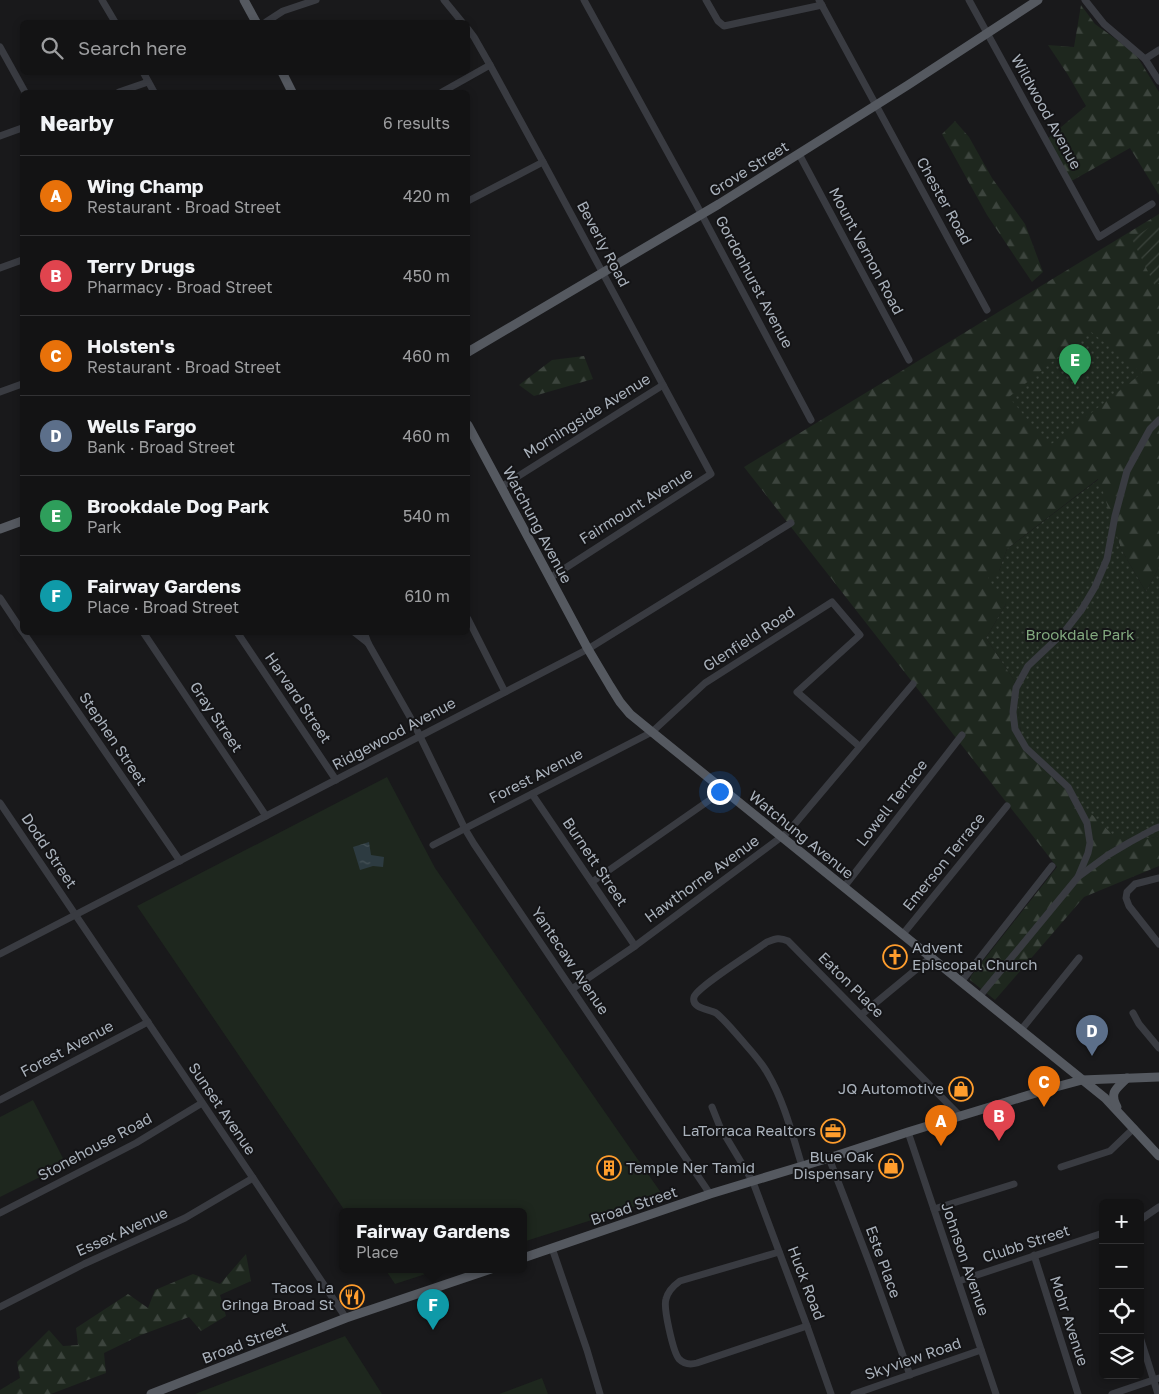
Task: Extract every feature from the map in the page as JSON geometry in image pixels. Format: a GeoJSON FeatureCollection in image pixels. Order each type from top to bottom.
{"type":"FeatureCollection","features":[{"type":"Feature","properties":{"kind":"main road"},"geometry":{"type":"LineString","coordinates":[[244,0],[255,20]]}},
{"type":"Feature","properties":{"kind":"main road","name":"Grove Street"},"geometry":{"type":"LineString","coordinates":[[470,351],[702,214],[876,106],[1038,0]]}},
{"type":"Feature","properties":{"kind":"main road"},"geometry":{"type":"LineString","coordinates":[[284,75],[291,90]]}},
{"type":"Feature","properties":{"kind":"main road","name":"Watchung Avenue"},"geometry":{"type":"LineString","coordinates":[[470,429],[588,648],[620,702],[630,714],[1105,1098],[1159,1156]]}},
{"type":"Feature","properties":{"kind":"main road"},"geometry":{"type":"LineString","coordinates":[[0,529],[20,521]]}},
{"type":"Feature","properties":{"kind":"main road","name":"Broad Street"},"geometry":{"type":"LineString","coordinates":[[527,1257],[710,1194],[1052,1088],[1082,1080],[1159,1077]]}},
{"type":"Feature","properties":{"kind":"main road"},"geometry":{"type":"LineString","coordinates":[[1121,1114],[1113,1099],[1114,1092],[1127,1078]]}},
{"type":"Feature","properties":{"kind":"main road","name":"Broad Street"},"geometry":{"type":"LineString","coordinates":[[151,1394],[346,1318],[479,1273]]}},
{"type":"Feature","properties":{"kind":"street"},"geometry":{"type":"LineString","coordinates":[[102,0],[114,20]]}},
{"type":"Feature","properties":{"kind":"street"},"geometry":{"type":"LineString","coordinates":[[269,20],[284,11],[316,0]]}},
{"type":"Feature","properties":{"kind":"street"},"geometry":{"type":"LineString","coordinates":[[444,0],[460,20]]}},
{"type":"Feature","properties":{"kind":"street","name":"Gordonhurst Avenue"},"geometry":{"type":"LineString","coordinates":[[584,0],[702,214],[811,420]]}},
{"type":"Feature","properties":{"kind":"street"},"geometry":{"type":"LineString","coordinates":[[706,0],[718,21],[724,26],[820,2]]}},
{"type":"Feature","properties":{"kind":"street","name":"Wildwood Avenue"},"geometry":{"type":"LineString","coordinates":[[969,0],[1099,237],[1152,204]]}},
{"type":"Feature","properties":{"kind":"street"},"geometry":{"type":"LineString","coordinates":[[1085,0],[1104,24],[1145,59],[1159,80]]}},
{"type":"Feature","properties":{"kind":"street","name":"Chester Road"},"geometry":{"type":"LineString","coordinates":[[820,2],[987,310]]}},
{"type":"Feature","properties":{"kind":"street","name":"Beverly Road"},"geometry":{"type":"LineString","coordinates":[[470,32],[543,162],[711,474]]}},
{"type":"Feature","properties":{"kind":"street"},"geometry":{"type":"LineString","coordinates":[[0,47],[24,90]]}},
{"type":"Feature","properties":{"kind":"street"},"geometry":{"type":"LineString","coordinates":[[1145,59],[1159,50]]}},
{"type":"Feature","properties":{"kind":"street"},"geometry":{"type":"LineString","coordinates":[[446,90],[490,65]]}},
{"type":"Feature","properties":{"kind":"street"},"geometry":{"type":"LineString","coordinates":[[144,75],[153,90]]}},
{"type":"Feature","properties":{"kind":"street"},"geometry":{"type":"LineString","coordinates":[[125,90],[148,82]]}},
{"type":"Feature","properties":{"kind":"street"},"geometry":{"type":"LineString","coordinates":[[0,136],[20,129]]}},
{"type":"Feature","properties":{"kind":"street","name":"Mount Vernon Road"},"geometry":{"type":"LineString","coordinates":[[799,154],[909,360]]}},
{"type":"Feature","properties":{"kind":"street"},"geometry":{"type":"LineString","coordinates":[[470,200],[543,162]]}},
{"type":"Feature","properties":{"kind":"street"},"geometry":{"type":"LineString","coordinates":[[0,267],[20,261]]}},
{"type":"Feature","properties":{"kind":"street"},"geometry":{"type":"LineString","coordinates":[[0,392],[20,385]]}},
{"type":"Feature","properties":{"kind":"street","name":"Morningside Avenue"},"geometry":{"type":"LineString","coordinates":[[501,487],[663,385]]}},
{"type":"Feature","properties":{"kind":"street"},"geometry":{"type":"LineString","coordinates":[[1078,877],[1090,843],[1087,823],[1068,787],[1026,748],[1015,729],[1013,712],[1016,688],[1028,666],[1065,631],[1082,609],[1095,587],[1107,559],[1115,516],[1127,471],[1150,429],[1159,420]]}},
{"type":"Feature","properties":{"kind":"street","name":"Fairmount Avenue"},"geometry":{"type":"LineString","coordinates":[[550,578],[711,474]]}},
{"type":"Feature","properties":{"kind":"street","name":"Ridgewood Avenue"},"geometry":{"type":"LineString","coordinates":[[0,954],[588,648],[791,523]]}},
{"type":"Feature","properties":{"kind":"street","name":"Stephen Street"},"geometry":{"type":"LineString","coordinates":[[0,598],[20,628]]}},
{"type":"Feature","properties":{"kind":"street","name":"Glenfield Road"},"geometry":{"type":"LineString","coordinates":[[652,732],[705,683],[832,602],[860,635],[797,692],[859,746]]}},
{"type":"Feature","properties":{"kind":"street"},"geometry":{"type":"LineString","coordinates":[[470,623],[506,692]]}},
{"type":"Feature","properties":{"kind":"street","name":"Stephen Street"},"geometry":{"type":"LineString","coordinates":[[25,635],[180,861]]}},
{"type":"Feature","properties":{"kind":"street","name":"Gray Street"},"geometry":{"type":"LineString","coordinates":[[145,635],[266,816]]}},
{"type":"Feature","properties":{"kind":"street","name":"Harvard Street"},"geometry":{"type":"LineString","coordinates":[[239,635],[336,780]]}},
{"type":"Feature","properties":{"kind":"street"},"geometry":{"type":"LineString","coordinates":[[358,635],[368,643]]}},
{"type":"Feature","properties":{"kind":"street"},"geometry":{"type":"LineString","coordinates":[[365,635],[368,643]]}},
{"type":"Feature","properties":{"kind":"street","name":"Yantecaw Avenue"},"geometry":{"type":"LineString","coordinates":[[368,643],[420,736],[465,829],[710,1194]]}},
{"type":"Feature","properties":{"kind":"street","name":"Hawthorne Avenue"},"geometry":{"type":"LineString","coordinates":[[572,989],[635,946],[788,832],[913,684]]}},
{"type":"Feature","properties":{"kind":"street","name":"Forest Avenue"},"geometry":{"type":"LineString","coordinates":[[433,845],[652,732]]}},
{"type":"Feature","properties":{"kind":"street","name":"Lowell Terrace"},"geometry":{"type":"LineString","coordinates":[[844,887],[962,735]]}},
{"type":"Feature","properties":{"kind":"street"},"geometry":{"type":"LineString","coordinates":[[592,882],[724,790]]}},
{"type":"Feature","properties":{"kind":"street","name":"Burnett Street"},"geometry":{"type":"LineString","coordinates":[[532,794],[635,946]]}},
{"type":"Feature","properties":{"kind":"street","name":"Dodd Street"},"geometry":{"type":"LineString","coordinates":[[0,803],[76,915]]}},
{"type":"Feature","properties":{"kind":"street","name":"Emerson Terrace"},"geometry":{"type":"LineString","coordinates":[[902,934],[1007,806]]}},
{"type":"Feature","properties":{"kind":"street"},"geometry":{"type":"LineString","coordinates":[[979,997],[1078,877],[1130,842],[1159,827]]}},
{"type":"Feature","properties":{"kind":"street"},"geometry":{"type":"LineString","coordinates":[[961,982],[1052,866]]}},
{"type":"Feature","properties":{"kind":"street"},"geometry":{"type":"LineString","coordinates":[[1159,878],[1135,884],[1127,892],[1126,901],[1159,944]]}},
{"type":"Feature","properties":{"kind":"street","name":"Sunset Avenue"},"geometry":{"type":"LineString","coordinates":[[76,915],[346,1318]]}},
{"type":"Feature","properties":{"kind":"street","name":"Eaton Place"},"geometry":{"type":"LineString","coordinates":[[802,1166],[781,1102],[769,1074],[745,1044],[716,1013],[702,1008],[694,1000],[698,991],[708,983],[767,942],[776,938],[788,941],[960,1116]]}},
{"type":"Feature","properties":{"kind":"street"},"geometry":{"type":"LineString","coordinates":[[861,1015],[930,958]]}},
{"type":"Feature","properties":{"kind":"street"},"geometry":{"type":"LineString","coordinates":[[1021,1030],[1080,958]]}},
{"type":"Feature","properties":{"kind":"street"},"geometry":{"type":"LineString","coordinates":[[1133,1013],[1139,1024],[1159,1048]]}},
{"type":"Feature","properties":{"kind":"street","name":"Forest Avenue"},"geometry":{"type":"LineString","coordinates":[[0,1100],[148,1022]]}},
{"type":"Feature","properties":{"kind":"street","name":"Stonehouse Road"},"geometry":{"type":"LineString","coordinates":[[0,1213],[136,1143],[202,1103]]}},
{"type":"Feature","properties":{"kind":"street","name":"Huck Road"},"geometry":{"type":"LineString","coordinates":[[712,1107],[720,1127],[753,1182],[831,1394]]}},
{"type":"Feature","properties":{"kind":"street"},"geometry":{"type":"LineString","coordinates":[[1061,1167],[1110,1151],[1134,1128]]}},
{"type":"Feature","properties":{"kind":"street","name":"Johnson Avenue"},"geometry":{"type":"LineString","coordinates":[[908,1132],[996,1394]]}},
{"type":"Feature","properties":{"kind":"street","name":"Este Place"},"geometry":{"type":"LineString","coordinates":[[829,1158],[910,1375]]}},
{"type":"Feature","properties":{"kind":"street","name":"Essex Avenue"},"geometry":{"type":"LineString","coordinates":[[0,1307],[84,1264],[185,1218],[253,1178]]}},
{"type":"Feature","properties":{"kind":"street"},"geometry":{"type":"LineString","coordinates":[[934,1209],[1014,1184]]}},
{"type":"Feature","properties":{"kind":"street"},"geometry":{"type":"LineString","coordinates":[[1144,1217],[1159,1207]]}},
{"type":"Feature","properties":{"kind":"street","name":"Clubb Street"},"geometry":{"type":"LineString","coordinates":[[959,1281],[1099,1234]]}},
{"type":"Feature","properties":{"kind":"street"},"geometry":{"type":"LineString","coordinates":[[552,1248],[600,1394]]}},
{"type":"Feature","properties":{"kind":"street"},"geometry":{"type":"LineString","coordinates":[[780,1252],[675,1284],[666,1298],[665,1309],[675,1353],[682,1361],[692,1364],[697,1363],[807,1326]]}},
{"type":"Feature","properties":{"kind":"street","name":"Mohr Avenue"},"geometry":{"type":"LineString","coordinates":[[1034,1255],[1078,1394]]}},
{"type":"Feature","properties":{"kind":"street"},"geometry":{"type":"LineString","coordinates":[[1144,1348],[1156,1379],[1158,1394]]}},
{"type":"Feature","properties":{"kind":"street","name":"Skyview Road"},"geometry":{"type":"LineString","coordinates":[[854,1394],[981,1350]]}},
{"type":"Feature","properties":{"kind":"street"},"geometry":{"type":"LineString","coordinates":[[1112,1394],[1156,1379]]}},
{"type":"Feature","properties":{"kind":"green space"},"geometry":{"type":"Polygon","coordinates":[[[1081,5],[1095,24],[1135,53],[1159,92],[1159,195],[1130,148],[1068,183],[1047,139],[1086,106],[1048,45],[1074,47],[1081,5]]]}},
{"type":"Feature","properties":{"kind":"green space"},"geometry":{"type":"Polygon","coordinates":[[[955,121],[969,137],[992,178],[1025,224],[1043,272],[1032,282],[987,215],[942,134],[955,121]]]}},
{"type":"Feature","properties":{"kind":"green space"},"geometry":{"type":"Polygon","coordinates":[[[1159,214],[1159,567],[1146,592],[1121,549],[1098,479],[1007,549],[999,571],[1006,604],[986,638],[1014,680],[1022,741],[1151,838],[1159,836],[1159,866],[1084,897],[995,1000],[970,980],[971,976],[1057,867],[744,467],[1159,214]]]}},
{"type":"Feature","properties":{"kind":"green space"},"geometry":{"type":"Polygon","coordinates":[[[1159,221],[1159,283],[1155,286],[1132,239],[1159,221]]]}},
{"type":"Feature","properties":{"kind":"green space"},"geometry":{"type":"Polygon","coordinates":[[[1090,331],[1142,373],[1049,446],[1009,397],[1090,331]]]}},
{"type":"Feature","properties":{"kind":"green space"},"geometry":{"type":"Polygon","coordinates":[[[584,356],[593,379],[534,396],[519,385],[552,360],[584,356]]]}},
{"type":"Feature","properties":{"kind":"green space","name":"Brookdale Park"},"geometry":{"type":"Polygon","coordinates":[[[1099,479],[1121,549],[1146,592],[1159,567],[1159,836],[1151,838],[1113,835],[1045,769],[1022,741],[1014,680],[986,638],[1006,604],[988,578],[999,571],[1007,549],[1099,479]]]}},
{"type":"Feature","properties":{"kind":"green space"},"geometry":{"type":"Polygon","coordinates":[[[387,777],[435,868],[664,1197],[527,1241],[527,1208],[343,1208],[137,906],[387,777]]]}},
{"type":"Feature","properties":{"kind":"green space"},"geometry":{"type":"Polygon","coordinates":[[[33,1100],[66,1164],[0,1197],[0,1117],[33,1100]]]}},
{"type":"Feature","properties":{"kind":"green space"},"geometry":{"type":"Polygon","coordinates":[[[246,1254],[251,1281],[220,1295],[226,1316],[201,1331],[189,1317],[141,1335],[104,1353],[106,1373],[51,1394],[0,1394],[0,1390],[20,1378],[17,1362],[49,1330],[63,1346],[78,1345],[76,1328],[128,1294],[148,1308],[155,1290],[193,1274],[220,1284],[246,1254]]]}},
{"type":"Feature","properties":{"kind":"green space"},"geometry":{"type":"Polygon","coordinates":[[[388,1273],[429,1273],[395,1284],[388,1273]]]}},
{"type":"Feature","properties":{"kind":"green space"},"geometry":{"type":"Polygon","coordinates":[[[345,1336],[382,1394],[195,1394],[345,1336]]]}},
{"type":"Feature","properties":{"kind":"green space"},"geometry":{"type":"Polygon","coordinates":[[[542,1378],[548,1394],[499,1394],[542,1378]]]}},
{"type":"Feature","properties":{"kind":"water"},"geometry":{"type":"Polygon","coordinates":[[[369,842],[371,855],[384,857],[383,867],[373,866],[360,870],[353,847],[369,842]]]}},
{"type":"Feature","properties":{"kind":"place","name":"Brookdale Dog Park"},"geometry":{"type":"Point","coordinates":[1075,385]}},
{"type":"Feature","properties":{"kind":"place","name":"Advent Episcopal Church"},"geometry":{"type":"Point","coordinates":[895,957]}},
{"type":"Feature","properties":{"kind":"place","name":"Wells Fargo"},"geometry":{"type":"Point","coordinates":[1092,1056]}},
{"type":"Feature","properties":{"kind":"place","name":"JQ Automotive"},"geometry":{"type":"Point","coordinates":[961,1089]}},
{"type":"Feature","properties":{"kind":"place","name":"Holsten's"},"geometry":{"type":"Point","coordinates":[1044,1107]}},
{"type":"Feature","properties":{"kind":"place","name":"LaTorraca Realtors"},"geometry":{"type":"Point","coordinates":[833,1131]}},
{"type":"Feature","properties":{"kind":"place","name":"Terry Drugs"},"geometry":{"type":"Point","coordinates":[999,1141]}},
{"type":"Feature","properties":{"kind":"place","name":"Wing Champ"},"geometry":{"type":"Point","coordinates":[941,1146]}},
{"type":"Feature","properties":{"kind":"place","name":"Blue Oak Dispensary"},"geometry":{"type":"Point","coordinates":[891,1166]}},
{"type":"Feature","properties":{"kind":"place","name":"Temple Ner Tamid"},"geometry":{"type":"Point","coordinates":[609,1168]}},
{"type":"Feature","properties":{"kind":"place","name":"Tacos La Gringa Broad St"},"geometry":{"type":"Point","coordinates":[352,1297]}},
{"type":"Feature","properties":{"kind":"place","name":"Fairway Gardens"},"geometry":{"type":"Point","coordinates":[433,1330]}}]}
